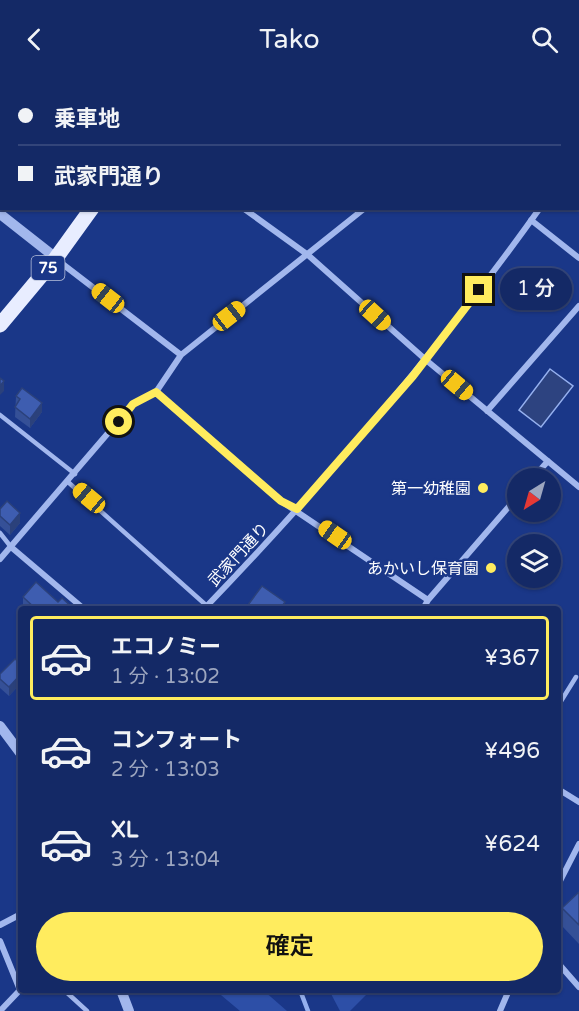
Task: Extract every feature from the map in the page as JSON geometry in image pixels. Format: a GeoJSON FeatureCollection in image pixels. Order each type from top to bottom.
{"type":"FeatureCollection","features":[{"type":"Feature","properties":{"kind":"main road","name":"75"},"geometry":{"type":"LineString","coordinates":[[0,325],[56,258],[91,210]]}},
{"type":"Feature","properties":{"kind":"street"},"geometry":{"type":"LineString","coordinates":[[246,210],[308,255],[426,360],[579,488]]}},
{"type":"Feature","properties":{"kind":"street"},"geometry":{"type":"LineString","coordinates":[[0,559],[133,404],[156,392],[181,355],[363,210]]}},
{"type":"Feature","properties":{"kind":"street","name":"武家門通り"},"geometry":{"type":"LineString","coordinates":[[209,606],[348,454],[426,360],[538,210]]}},
{"type":"Feature","properties":{"kind":"street"},"geometry":{"type":"LineString","coordinates":[[0,214],[181,355]]}},
{"type":"Feature","properties":{"kind":"street"},"geometry":{"type":"LineString","coordinates":[[531,220],[579,258]]}},
{"type":"Feature","properties":{"kind":"street"},"geometry":{"type":"LineString","coordinates":[[487,411],[579,306]]}},
{"type":"Feature","properties":{"kind":"street"},"geometry":{"type":"LineString","coordinates":[[156,392],[281,501],[297,509],[428,600]]}},
{"type":"Feature","properties":{"kind":"street"},"geometry":{"type":"LineString","coordinates":[[542,468],[548,461]]}},
{"type":"Feature","properties":{"kind":"street"},"geometry":{"type":"LineString","coordinates":[[425,606],[507,509]]}},
{"type":"Feature","properties":{"kind":"street"},"geometry":{"type":"LineString","coordinates":[[11,547],[80,606]]}},
{"type":"Feature","properties":{"kind":"street"},"geometry":{"type":"LineString","coordinates":[[0,726],[18,750]]}},
{"type":"Feature","properties":{"kind":"street"},"geometry":{"type":"LineString","coordinates":[[561,791],[579,802]]}},
{"type":"Feature","properties":{"kind":"street"},"geometry":{"type":"LineString","coordinates":[[561,879],[579,844]]}},
{"type":"Feature","properties":{"kind":"street"},"geometry":{"type":"LineString","coordinates":[[0,925],[18,916]]}},
{"type":"Feature","properties":{"kind":"street"},"geometry":{"type":"LineString","coordinates":[[0,941],[18,985]]}},
{"type":"Feature","properties":{"kind":"street"},"geometry":{"type":"LineString","coordinates":[[561,966],[579,987]]}},
{"type":"Feature","properties":{"kind":"street"},"geometry":{"type":"LineString","coordinates":[[0,1011],[18,992]]}},
{"type":"Feature","properties":{"kind":"street"},"geometry":{"type":"LineString","coordinates":[[122,993],[129,1011]]}},
{"type":"Feature","properties":{"kind":"street"},"geometry":{"type":"LineString","coordinates":[[500,1011],[508,993]]}},
{"type":"Feature","properties":{"kind":"lane"},"geometry":{"type":"LineString","coordinates":[[0,415],[75,474]]}},
{"type":"Feature","properties":{"kind":"lane"},"geometry":{"type":"LineString","coordinates":[[68,482],[205,606]]}},
{"type":"Feature","properties":{"kind":"lane"},"geometry":{"type":"LineString","coordinates":[[0,533],[11,547]]}},
{"type":"Feature","properties":{"kind":"lane"},"geometry":{"type":"LineString","coordinates":[[561,701],[576,677]]}},
{"type":"Feature","properties":{"kind":"lane"},"geometry":{"type":"LineString","coordinates":[[67,993],[87,1011]]}},
{"type":"Feature","properties":{"kind":"shaded area"},"geometry":{"type":"Polygon","coordinates":[[[550,369],[573,386],[541,427],[519,410],[550,369]]]}},
{"type":"Feature","properties":{"kind":"shaded area"},"geometry":{"type":"Polygon","coordinates":[[[219,993],[266,993],[287,1011],[240,1011],[219,993]]]}},
{"type":"Feature","properties":{"kind":"shaded area"},"geometry":{"type":"Polygon","coordinates":[[[331,993],[368,993],[350,1011],[340,1011],[331,993]]]}},
{"type":"Feature","properties":{"kind":"building"},"geometry":{"type":"Polygon","coordinates":[[[22,388],[42,403],[30,419],[15,407],[20,399],[16,396],[22,388]]]}},
{"type":"Feature","properties":{"kind":"building"},"geometry":{"type":"Polygon","coordinates":[[[7,501],[20,513],[10,525],[0,516],[0,509],[7,501]]]}},
{"type":"Feature","properties":{"kind":"building"},"geometry":{"type":"Polygon","coordinates":[[[36,582],[58,602],[62,598],[71,606],[33,606],[23,597],[36,582]]]}},
{"type":"Feature","properties":{"kind":"building"},"geometry":{"type":"Polygon","coordinates":[[[262,586],[285,602],[282,606],[247,606],[262,586]]]}},
{"type":"Feature","properties":{"kind":"building"},"geometry":{"type":"Polygon","coordinates":[[[15,659],[18,662],[18,677],[9,687],[0,679],[0,674],[15,659]]]}},
{"type":"Feature","properties":{"kind":"building"},"geometry":{"type":"Polygon","coordinates":[[[579,892],[579,925],[562,908],[579,892]]]}},
{"type":"Feature","properties":{"kind":"waterway"},"geometry":{"type":"LineString","coordinates":[[301,993],[308,1011]]}},
{"type":"Feature","properties":{"kind":"place","name":"第一幼稚園"},"geometry":{"type":"Point","coordinates":[483,488]}},
{"type":"Feature","properties":{"kind":"place","name":"あかいし保育園"},"geometry":{"type":"Point","coordinates":[491,568]}},
{"type":"Feature","properties":{"kind":"route"},"geometry":{"type":"LineString","coordinates":[[119,422],[133,404],[156,392],[281,501],[297,509],[348,454],[413,376],[479,290]]}}]}
